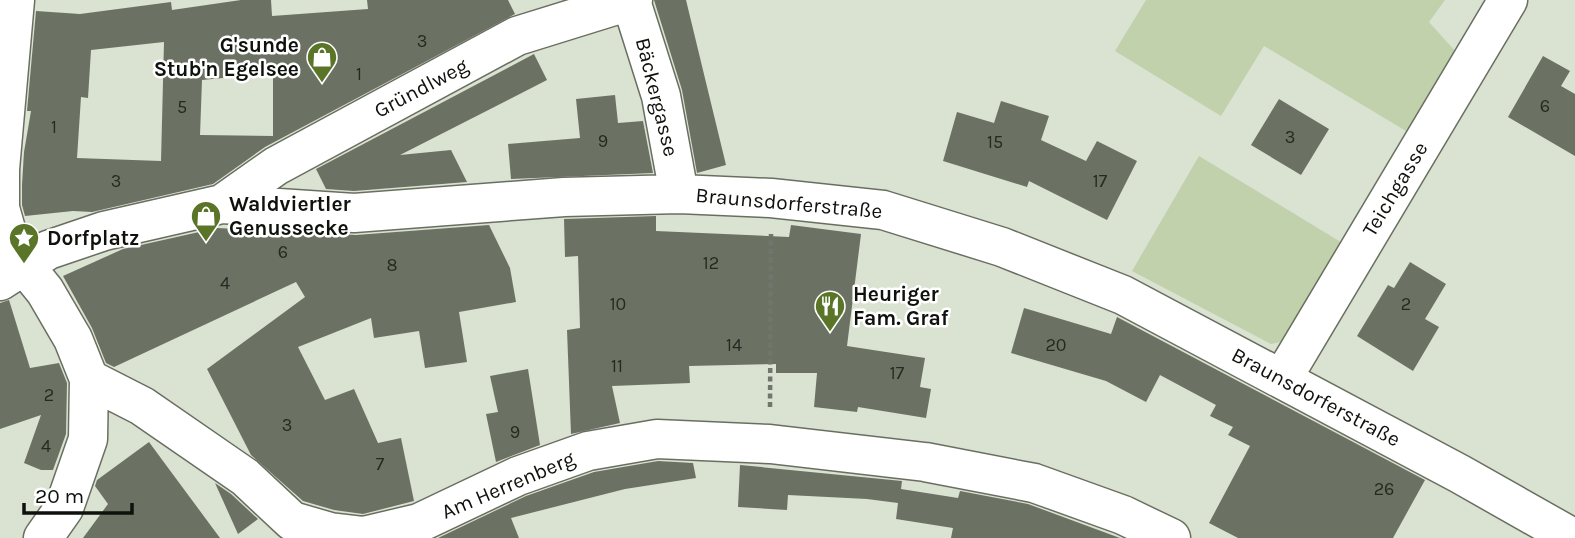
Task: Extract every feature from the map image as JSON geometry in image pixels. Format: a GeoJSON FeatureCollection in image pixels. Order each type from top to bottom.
{"type":"FeatureCollection","features":[{"type":"Feature","properties":{"kind":"street"},"geometry":{"type":"LineString","coordinates":[[15,0],[0,169],[0,207],[9,240],[12,273],[52,303],[73,339],[89,379],[88,439],[64,508],[43,538]]}},
{"type":"Feature","properties":{"kind":"street","name":"Bäckergasse"},"geometry":{"type":"LineString","coordinates":[[632,0],[661,96],[679,194]]}},
{"type":"Feature","properties":{"kind":"street","name":"Gründlweg"},"geometry":{"type":"LineString","coordinates":[[222,204],[276,166],[517,36],[632,0]]}},
{"type":"Feature","properties":{"kind":"street","name":"Teichgasse"},"geometry":{"type":"LineString","coordinates":[[1282,379],[1508,0]]}},
{"type":"Feature","properties":{"kind":"street","name":"Braunsdorferstraße"},"geometry":{"type":"LineString","coordinates":[[12,273],[48,250],[104,231],[222,204],[354,213],[564,197],[679,194],[771,198],[883,210],[1002,247],[1123,295],[1573,538]]}},
{"type":"Feature","properties":{"kind":"street","name":"Am Herrenberg"},"geometry":{"type":"LineString","coordinates":[[89,379],[142,406],[245,477],[292,521],[330,532],[364,536],[419,523],[518,476],[588,451],[657,439],[770,444],[925,462],[1034,483],[1123,514],[1171,538]]}},
{"type":"Feature","properties":{"kind":"path"},"geometry":{"type":"LineString","coordinates":[[770,444],[771,198]]}},
{"type":"Feature","properties":{"kind":"green space"},"geometry":{"type":"Polygon","coordinates":[[[1146,0],[1445,0],[1429,22],[1456,52],[1411,134],[1264,46],[1221,116],[1115,51],[1146,0]]]}},
{"type":"Feature","properties":{"kind":"green space"},"geometry":{"type":"Polygon","coordinates":[[[1199,156],[1344,244],[1286,341],[1271,344],[1132,271],[1199,156]]]}},
{"type":"Feature","properties":{"kind":"building"},"geometry":{"type":"Polygon","coordinates":[[[241,0],[271,0],[272,16],[368,9],[367,0],[508,0],[515,14],[265,147],[213,184],[92,212],[73,211],[25,216],[22,185],[31,111],[27,111],[36,11],[80,14],[171,2],[172,10],[241,0]],[[164,42],[91,50],[88,98],[81,97],[77,158],[161,161],[164,42]],[[273,73],[202,80],[200,135],[273,136],[273,73]]]}},
{"type":"Feature","properties":{"kind":"building"},"geometry":{"type":"Polygon","coordinates":[[[654,0],[686,0],[726,165],[697,173],[682,90],[654,0]]]}},
{"type":"Feature","properties":{"kind":"building"},"geometry":{"type":"Polygon","coordinates":[[[534,54],[547,80],[400,155],[451,150],[467,182],[354,191],[326,189],[316,169],[534,54]]]}},
{"type":"Feature","properties":{"kind":"building"},"geometry":{"type":"Polygon","coordinates":[[[1543,56],[1570,71],[1561,86],[1575,94],[1575,156],[1508,117],[1543,56]]]}},
{"type":"Feature","properties":{"kind":"building"},"geometry":{"type":"Polygon","coordinates":[[[615,95],[618,123],[643,121],[653,173],[511,179],[508,144],[580,138],[576,99],[615,95]]]}},
{"type":"Feature","properties":{"kind":"building"},"geometry":{"type":"Polygon","coordinates":[[[1279,99],[1329,129],[1301,175],[1251,145],[1279,99]]]}},
{"type":"Feature","properties":{"kind":"building"},"geometry":{"type":"Polygon","coordinates":[[[1001,101],[1049,116],[1041,140],[1086,161],[1097,141],[1137,161],[1107,220],[1029,181],[1027,187],[943,161],[957,112],[994,123],[1001,101]]]}},
{"type":"Feature","properties":{"kind":"building"},"geometry":{"type":"Polygon","coordinates":[[[656,216],[656,231],[789,237],[791,225],[861,234],[847,346],[925,358],[920,387],[931,389],[926,418],[858,407],[857,412],[814,407],[817,373],[776,373],[776,364],[689,366],[690,383],[612,386],[620,423],[571,434],[567,330],[580,328],[578,256],[565,257],[564,219],[656,216]]]}},
{"type":"Feature","properties":{"kind":"building"},"geometry":{"type":"Polygon","coordinates":[[[489,225],[510,268],[516,302],[459,312],[467,362],[425,368],[419,331],[374,338],[371,318],[298,347],[325,400],[354,389],[378,443],[401,438],[414,501],[363,514],[334,510],[303,501],[251,455],[207,369],[305,297],[296,282],[114,367],[106,363],[92,328],[63,276],[123,249],[217,228],[356,235],[489,225]]]}},
{"type":"Feature","properties":{"kind":"building"},"geometry":{"type":"Polygon","coordinates":[[[1410,262],[1446,284],[1425,319],[1439,327],[1413,371],[1357,336],[1388,285],[1394,288],[1410,262]]]}},
{"type":"Feature","properties":{"kind":"building"},"geometry":{"type":"Polygon","coordinates":[[[9,300],[30,368],[59,363],[67,383],[66,434],[53,470],[41,470],[24,463],[41,415],[0,429],[0,303],[9,300]]]}},
{"type":"Feature","properties":{"kind":"building"},"geometry":{"type":"Polygon","coordinates":[[[1024,308],[1111,334],[1117,317],[1425,480],[1393,538],[1238,538],[1209,523],[1250,446],[1228,435],[1233,427],[1210,416],[1216,405],[1160,375],[1146,402],[1106,381],[1011,353],[1024,308]]]}},
{"type":"Feature","properties":{"kind":"building"},"geometry":{"type":"Polygon","coordinates":[[[528,369],[540,445],[496,462],[486,414],[498,412],[490,376],[528,369]]]}},
{"type":"Feature","properties":{"kind":"building"},"geometry":{"type":"Polygon","coordinates":[[[149,442],[220,538],[83,538],[108,504],[95,486],[97,480],[149,442]]]}},
{"type":"Feature","properties":{"kind":"building"},"geometry":{"type":"Polygon","coordinates":[[[658,461],[693,463],[696,478],[625,489],[511,518],[519,538],[438,538],[526,496],[594,472],[658,461]]]}},
{"type":"Feature","properties":{"kind":"building"},"geometry":{"type":"Polygon","coordinates":[[[740,465],[902,481],[901,489],[958,498],[960,491],[1028,504],[1120,538],[951,538],[953,528],[896,519],[898,503],[867,499],[788,495],[787,510],[738,507],[740,465]]]}},
{"type":"Feature","properties":{"kind":"building"},"geometry":{"type":"Polygon","coordinates":[[[215,483],[231,494],[258,519],[238,534],[215,483]]]}},
{"type":"Feature","properties":{"kind":"place","name":"G'sunde Stub'n Egelsee"},"geometry":{"type":"Point","coordinates":[322,84]}},
{"type":"Feature","properties":{"kind":"place","name":"Waldviertler Genussecke"},"geometry":{"type":"Point","coordinates":[206,243]}},
{"type":"Feature","properties":{"kind":"place","name":"Dorfplatz"},"geometry":{"type":"Point","coordinates":[24,265]}},
{"type":"Feature","properties":{"kind":"place","name":"Heuriger Fam. Graf"},"geometry":{"type":"Point","coordinates":[830,333]}}]}
